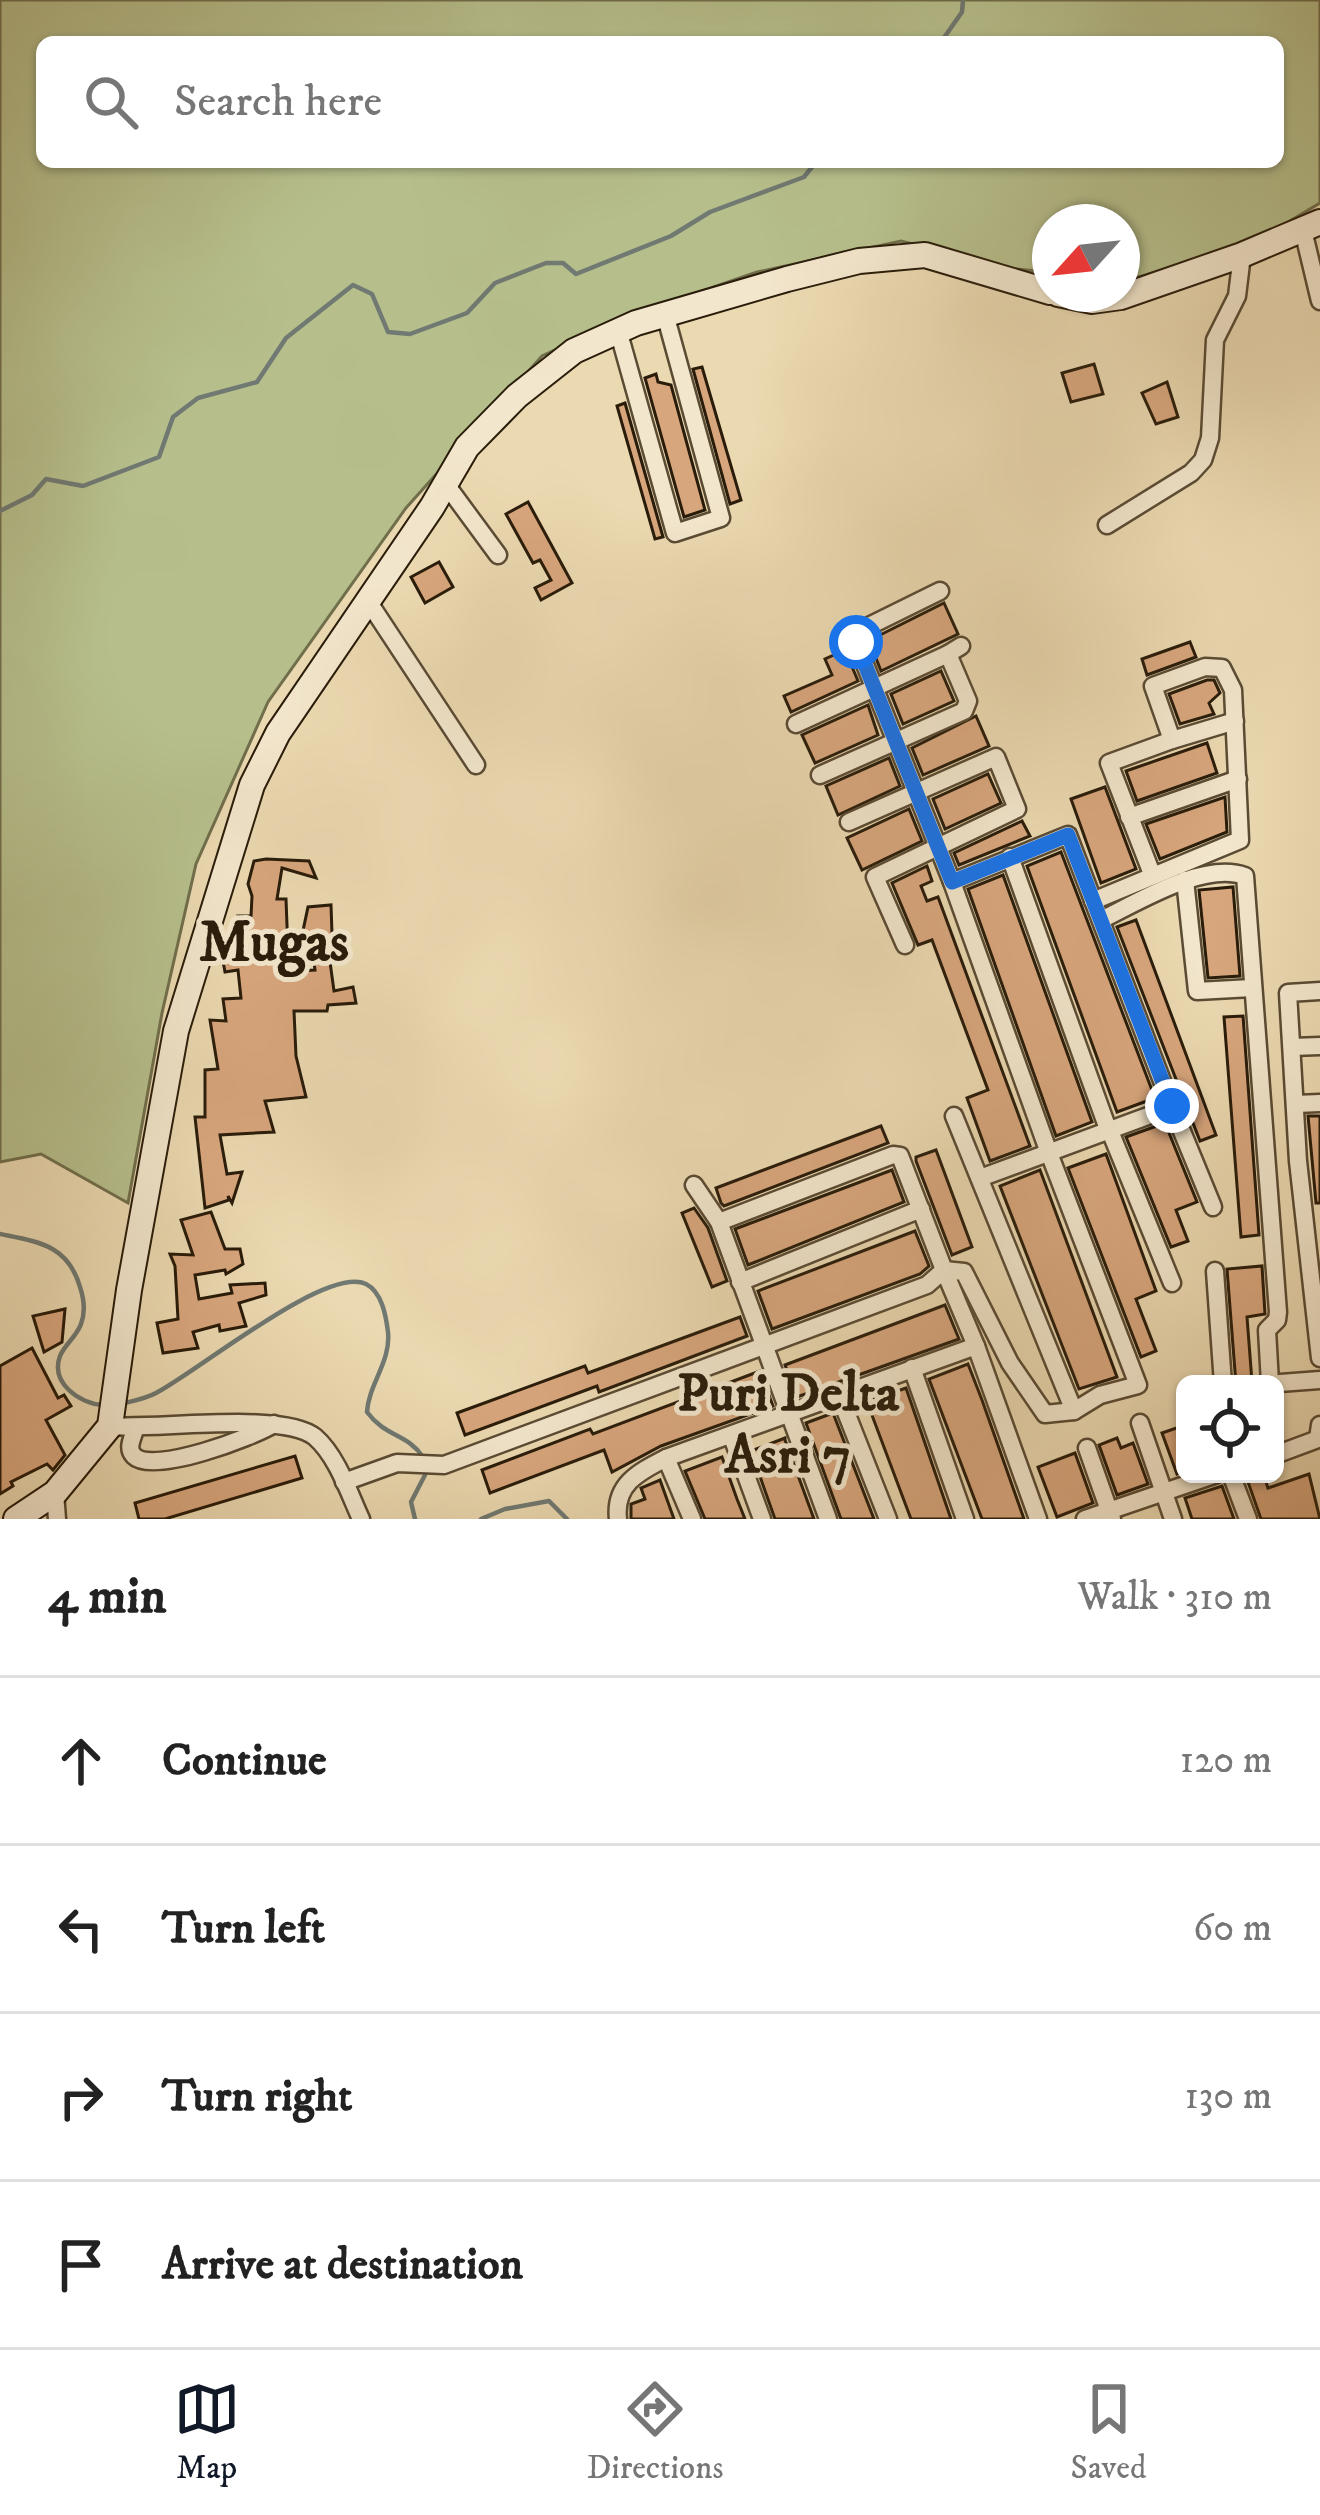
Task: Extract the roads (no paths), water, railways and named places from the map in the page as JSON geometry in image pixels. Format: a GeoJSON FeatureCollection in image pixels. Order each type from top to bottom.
{"type":"FeatureCollection","features":[{"type":"Feature","properties":{"kind":"main road"},"geometry":{"type":"LineString","coordinates":[[1140,290],[1312,226]]}},
{"type":"Feature","properties":{"kind":"main road"},"geometry":{"type":"LineString","coordinates":[[16,1519],[56,1506],[119,1423],[116,1374],[176,1031],[236,830],[278,734],[467,447],[517,396],[574,351],[665,314],[859,261],[910,255],[937,257],[1032,286]]}},
{"type":"Feature","properties":{"kind":"street"},"geometry":{"type":"LineString","coordinates":[[1312,226],[1320,301]]}},
{"type":"Feature","properties":{"kind":"street"},"geometry":{"type":"LineString","coordinates":[[1107,525],[1191,473],[1203,460],[1210,437],[1216,340],[1237,296],[1242,255]]}},
{"type":"Feature","properties":{"kind":"street"},"geometry":{"type":"LineString","coordinates":[[617,330],[675,533],[721,518],[665,314]]}},
{"type":"Feature","properties":{"kind":"street"},"geometry":{"type":"LineString","coordinates":[[445,483],[498,555]]}},
{"type":"Feature","properties":{"kind":"street"},"geometry":{"type":"LineString","coordinates":[[344,1482],[397,1463],[445,1465],[766,1348],[927,1285],[944,1270],[964,1272],[1010,1363],[1046,1414],[1074,1411],[1100,1395],[1138,1385],[939,847],[856,642],[857,634],[940,591]]}},
{"type":"Feature","properties":{"kind":"street"},"geometry":{"type":"LineString","coordinates":[[368,602],[476,765]]}},
{"type":"Feature","properties":{"kind":"street"},"geometry":{"type":"LineString","coordinates":[[796,724],[954,650],[968,701],[964,711],[820,775]]}},
{"type":"Feature","properties":{"kind":"street"},"geometry":{"type":"LineString","coordinates":[[1093,901],[1240,839],[1233,690],[1222,668],[1205,668],[1153,686],[1172,740]]}},
{"type":"Feature","properties":{"kind":"street"},"geometry":{"type":"LineString","coordinates":[[1151,874],[1109,763],[1235,721]]}},
{"type":"Feature","properties":{"kind":"street"},"geometry":{"type":"LineString","coordinates":[[849,822],[996,757],[1017,809],[875,877],[905,945]]}},
{"type":"Feature","properties":{"kind":"street"},"geometry":{"type":"LineString","coordinates":[[1130,817],[1238,779]]}},
{"type":"Feature","properties":{"kind":"street"},"geometry":{"type":"LineString","coordinates":[[952,882],[1068,835],[1213,1207]]}},
{"type":"Feature","properties":{"kind":"street"},"geometry":{"type":"LineString","coordinates":[[1010,857],[1110,1132],[1172,1283]]}},
{"type":"Feature","properties":{"kind":"street"},"geometry":{"type":"LineString","coordinates":[[1101,920],[1185,880],[1234,872],[1244,876],[1278,1312],[1267,1330],[1269,1375]]}},
{"type":"Feature","properties":{"kind":"street"},"geometry":{"type":"LineString","coordinates":[[1185,880],[1197,991],[1252,988]]}},
{"type":"Feature","properties":{"kind":"street"},"geometry":{"type":"LineString","coordinates":[[1320,991],[1288,993],[1298,1161],[1313,1215],[1320,1358]]}},
{"type":"Feature","properties":{"kind":"street"},"geometry":{"type":"LineString","coordinates":[[1292,1048],[1320,1046]]}},
{"type":"Feature","properties":{"kind":"street"},"geometry":{"type":"LineString","coordinates":[[1296,1104],[1320,1103]]}},
{"type":"Feature","properties":{"kind":"street"},"geometry":{"type":"LineString","coordinates":[[980,1178],[1172,1106]]}},
{"type":"Feature","properties":{"kind":"street"},"geometry":{"type":"LineString","coordinates":[[954,1116],[1074,1411]]}},
{"type":"Feature","properties":{"kind":"street"},"geometry":{"type":"LineString","coordinates":[[719,1222],[900,1156],[1038,1519]]}},
{"type":"Feature","properties":{"kind":"street"},"geometry":{"type":"LineString","coordinates":[[1298,1161],[1320,1160]]}},
{"type":"Feature","properties":{"kind":"street"},"geometry":{"type":"LineString","coordinates":[[694,1185],[719,1222],[828,1519]]}},
{"type":"Feature","properties":{"kind":"street"},"geometry":{"type":"LineString","coordinates":[[740,1282],[921,1209]]}},
{"type":"Feature","properties":{"kind":"street"},"geometry":{"type":"LineString","coordinates":[[1215,1270],[1222,1375]]}},
{"type":"Feature","properties":{"kind":"street"},"geometry":{"type":"LineString","coordinates":[[618,1519],[622,1488],[635,1473],[666,1458],[976,1346]]}},
{"type":"Feature","properties":{"kind":"street"},"geometry":{"type":"LineString","coordinates":[[912,1368],[964,1519]]}},
{"type":"Feature","properties":{"kind":"street"},"geometry":{"type":"LineString","coordinates":[[1284,1382],[1320,1380]]}},
{"type":"Feature","properties":{"kind":"street"},"geometry":{"type":"LineString","coordinates":[[840,1397],[887,1519]]}},
{"type":"Feature","properties":{"kind":"street"},"geometry":{"type":"LineString","coordinates":[[274,1424],[252,1437],[160,1462],[137,1459],[119,1423],[274,1424],[317,1439],[361,1519]]}},
{"type":"Feature","properties":{"kind":"street"},"geometry":{"type":"LineString","coordinates":[[1140,1423],[1173,1519]]}},
{"type":"Feature","properties":{"kind":"street"},"geometry":{"type":"LineString","coordinates":[[731,1437],[762,1519]]}},
{"type":"Feature","properties":{"kind":"street"},"geometry":{"type":"LineString","coordinates":[[1284,1451],[1315,1438]]}},
{"type":"Feature","properties":{"kind":"street"},"geometry":{"type":"LineString","coordinates":[[1087,1448],[1111,1515]]}},
{"type":"Feature","properties":{"kind":"street"},"geometry":{"type":"LineString","coordinates":[[666,1458],[692,1519]]}},
{"type":"Feature","properties":{"kind":"street"},"geometry":{"type":"LineString","coordinates":[[1085,1519],[1111,1515],[1194,1483]]}},
{"type":"Feature","properties":{"kind":"street"},"geometry":{"type":"LineString","coordinates":[[1234,1483],[1248,1519]]}},
{"type":"Feature","properties":{"kind":"waterway"},"geometry":{"type":"LineString","coordinates":[[945,36],[962,12],[963,0]]}},
{"type":"Feature","properties":{"kind":"waterway"},"geometry":{"type":"LineString","coordinates":[[0,511],[32,495],[46,479],[83,486],[159,457],[173,417],[198,398],[257,382],[286,338],[353,285],[372,294],[388,332],[410,334],[467,313],[495,283],[546,263],[563,263],[576,274],[671,236],[710,212],[804,177],[811,168]]}},
{"type":"Feature","properties":{"kind":"waterway"},"geometry":{"type":"LineString","coordinates":[[0,1234],[50,1248],[75,1273],[84,1314],[60,1356],[59,1375],[77,1396],[103,1405]]}},
{"type":"Feature","properties":{"kind":"waterway"},"geometry":{"type":"LineString","coordinates":[[121,1404],[156,1393],[322,1290],[347,1282],[366,1284],[379,1298],[388,1332],[367,1412],[423,1457]]}},
{"type":"Feature","properties":{"kind":"waterway"},"geometry":{"type":"LineString","coordinates":[[415,1519],[411,1502],[424,1468]]}},
{"type":"Feature","properties":{"kind":"waterway"},"geometry":{"type":"LineString","coordinates":[[481,1519],[549,1501],[567,1519]]}},
{"type":"Feature","properties":{"kind":"district","name":"Mugas"},"geometry":{"type":"Point","coordinates":[274,943]}},
{"type":"Feature","properties":{"kind":"district","name":"Puri Delta Asri 7"},"geometry":{"type":"Point","coordinates":[788,1425]}}]}
